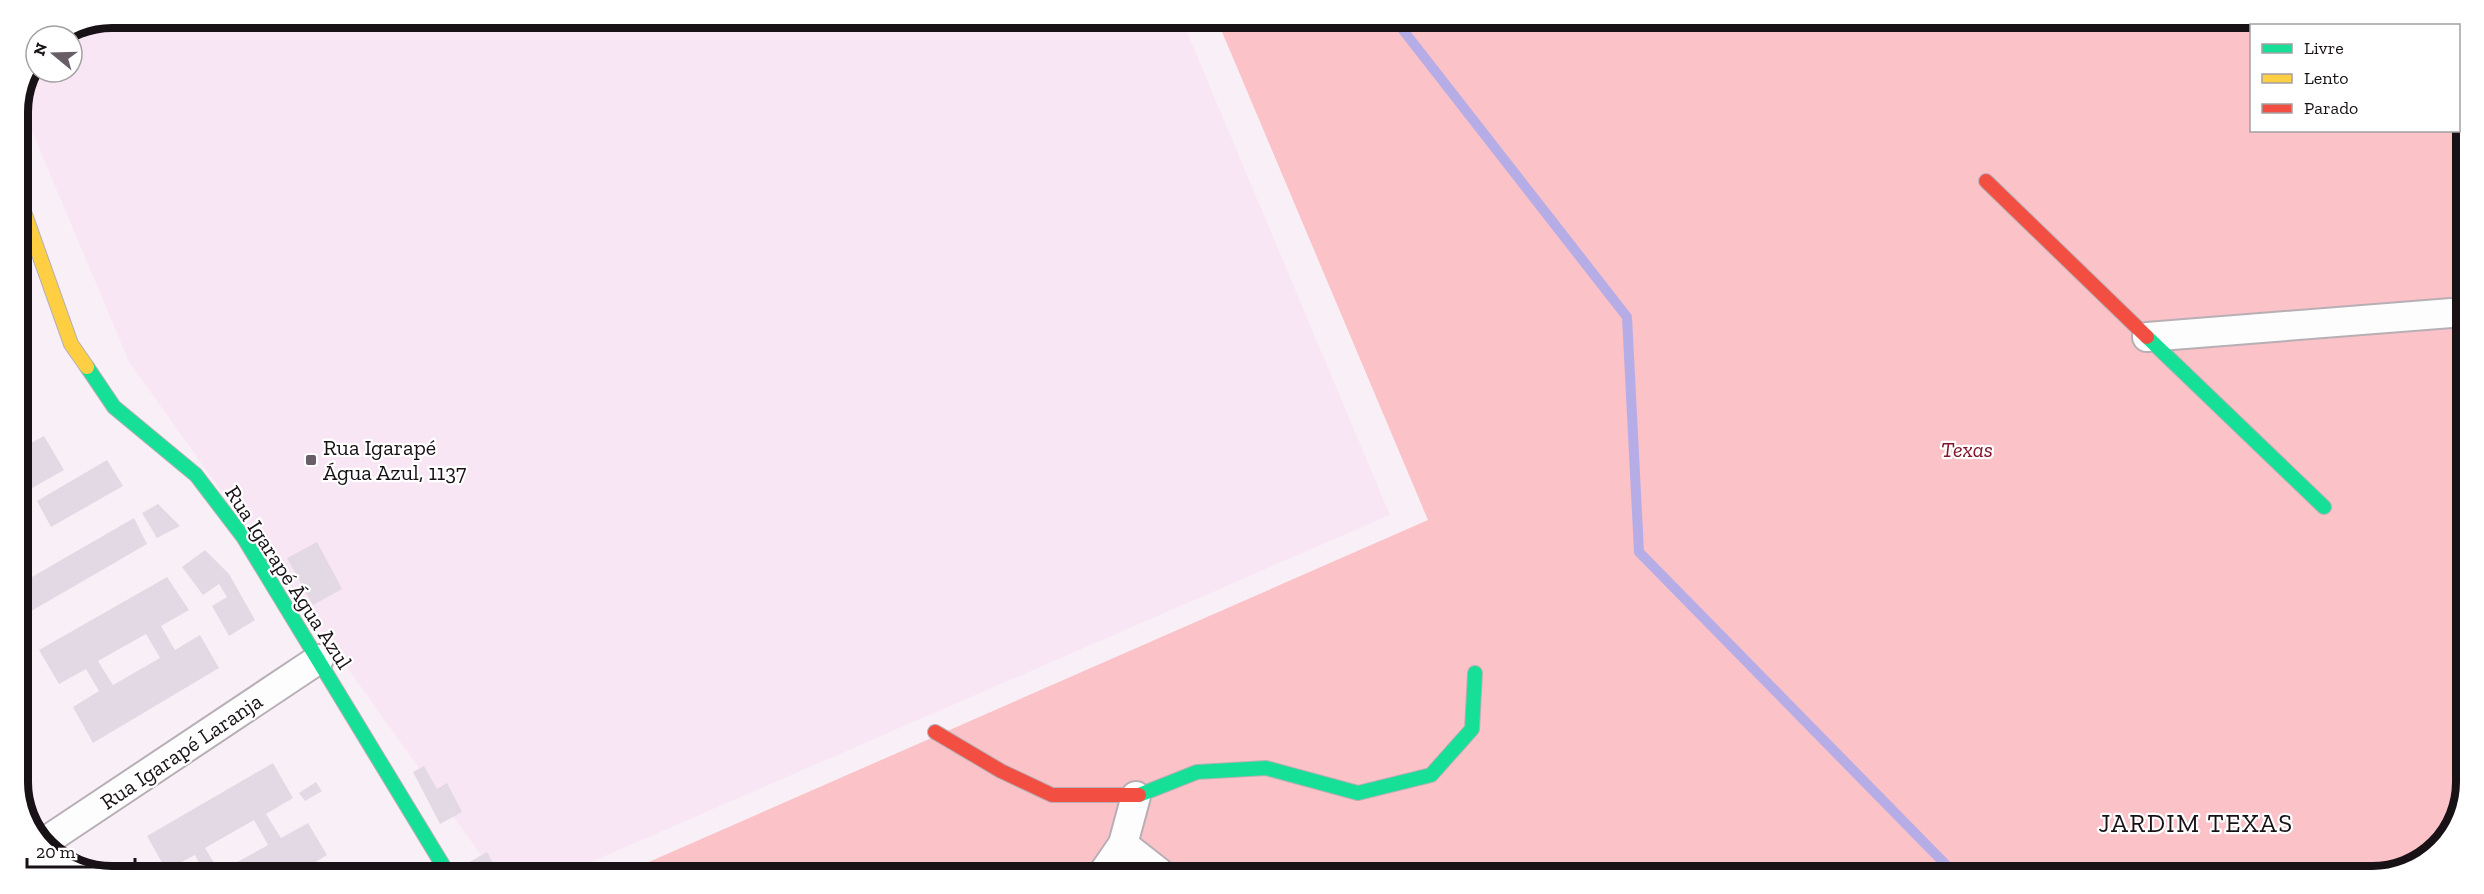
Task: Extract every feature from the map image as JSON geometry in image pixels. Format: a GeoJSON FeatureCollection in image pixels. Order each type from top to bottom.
{"type":"FeatureCollection","features":[{"type":"Feature","properties":{"kind":"street"},"geometry":{"type":"LineString","coordinates":[[1986,181],[2324,507]]}},
{"type":"Feature","properties":{"kind":"street","name":"Rua Igarapé Água Azul"},"geometry":{"type":"LineString","coordinates":[[29,226],[71,344],[114,408],[196,475],[244,538],[443,866]]}},
{"type":"Feature","properties":{"kind":"street"},"geometry":{"type":"LineString","coordinates":[[2147,337],[2455,313]]}},
{"type":"Feature","properties":{"kind":"street","name":"Rua Igarapé Laranja"},"geometry":{"type":"LineString","coordinates":[[50,838],[319,659]]}},
{"type":"Feature","properties":{"kind":"street"},"geometry":{"type":"LineString","coordinates":[[935,732],[1001,771],[1052,795],[1136,796],[1197,772],[1266,768],[1358,793],[1431,775],[1472,729],[1475,672]]}},
{"type":"Feature","properties":{"kind":"street"},"geometry":{"type":"LineString","coordinates":[[1108,866],[1123,844],[1136,796]]}},
{"type":"Feature","properties":{"kind":"street"},"geometry":{"type":"LineString","coordinates":[[1123,844],[1151,866]]}},
{"type":"Feature","properties":{"kind":"shaded area"},"geometry":{"type":"Polygon","coordinates":[[[112,29],[1186,29],[1390,515],[582,866],[489,866],[129,362],[29,124],[30,96],[34,84],[84,84],[84,34],[112,29]]]}},
{"type":"Feature","properties":{"kind":"green space","name":"Texas"},"geometry":{"type":"Polygon","coordinates":[[[1221,29],[2250,29],[2250,132],[2455,132],[2456,782],[2447,819],[2431,841],[2409,857],[2372,866],[640,866],[1428,520],[1221,29]]]}},
{"type":"Feature","properties":{"kind":"building"},"geometry":{"type":"Polygon","coordinates":[[[44,436],[64,470],[29,490],[29,444],[44,436]]]}},
{"type":"Feature","properties":{"kind":"building"},"geometry":{"type":"Polygon","coordinates":[[[107,460],[123,486],[51,527],[37,501],[107,460]]]}},
{"type":"Feature","properties":{"kind":"building"},"geometry":{"type":"Polygon","coordinates":[[[158,504],[180,526],[157,538],[142,513],[158,504]]]}},
{"type":"Feature","properties":{"kind":"building"},"geometry":{"type":"Polygon","coordinates":[[[134,518],[147,544],[29,612],[29,579],[134,518]]]}},
{"type":"Feature","properties":{"kind":"building"},"geometry":{"type":"Polygon","coordinates":[[[317,542],[342,589],[313,605],[287,558],[317,542]]]}},
{"type":"Feature","properties":{"kind":"building"},"geometry":{"type":"Polygon","coordinates":[[[205,550],[229,574],[255,620],[229,636],[212,606],[227,597],[219,584],[203,595],[182,567],[205,550]]]}},
{"type":"Feature","properties":{"kind":"building"},"geometry":{"type":"Polygon","coordinates":[[[167,577],[189,610],[161,626],[175,650],[200,635],[219,668],[93,743],[73,707],[99,691],[86,669],[59,684],[39,650],[167,577]],[[146,634],[98,661],[113,685],[160,658],[146,634]]]}},
{"type":"Feature","properties":{"kind":"building"},"geometry":{"type":"Polygon","coordinates":[[[273,763],[293,798],[266,814],[281,838],[308,823],[327,855],[309,866],[230,866],[268,845],[254,820],[205,848],[216,866],[200,866],[195,855],[174,866],[164,866],[147,836],[273,763]]]}},
{"type":"Feature","properties":{"kind":"building"},"geometry":{"type":"Polygon","coordinates":[[[424,766],[437,789],[447,783],[462,812],[440,824],[413,772],[424,766]]]}},
{"type":"Feature","properties":{"kind":"building"},"geometry":{"type":"Polygon","coordinates":[[[316,782],[322,791],[305,801],[299,793],[316,782]]]}},
{"type":"Feature","properties":{"kind":"building"},"geometry":{"type":"Polygon","coordinates":[[[487,852],[495,866],[463,866],[487,852]]]}},
{"type":"Feature","properties":{"kind":"waterway"},"geometry":{"type":"LineString","coordinates":[[1402,29],[1627,317],[1639,552],[1947,866]]}},
{"type":"Feature","properties":{"kind":"traffic: fast"},"geometry":{"type":"LineString","coordinates":[[2147,337],[2324,507]]}},
{"type":"Feature","properties":{"kind":"traffic: fast"},"geometry":{"type":"LineString","coordinates":[[87,367],[114,407],[196,475],[244,538],[443,866]]}},
{"type":"Feature","properties":{"kind":"traffic: fast"},"geometry":{"type":"LineString","coordinates":[[1139,795],[1197,772],[1266,768],[1358,793],[1431,775],[1472,729],[1475,673]]}},
{"type":"Feature","properties":{"kind":"traffic: slow"},"geometry":{"type":"LineString","coordinates":[[29,226],[71,344],[87,367]]}},
{"type":"Feature","properties":{"kind":"traffic: jam"},"geometry":{"type":"LineString","coordinates":[[1986,181],[2147,337]]}},
{"type":"Feature","properties":{"kind":"traffic: jam"},"geometry":{"type":"LineString","coordinates":[[935,732],[1001,771],[1052,795],[1139,795]]}},
{"type":"Feature","properties":{"kind":"place","name":"Rua Igarapé Água Azul, 1137"},"geometry":{"type":"Point","coordinates":[311,460]}},
{"type":"Feature","properties":{"kind":"district","name":"JARDIM TEXAS"},"geometry":{"type":"Point","coordinates":[2196,823]}}]}
